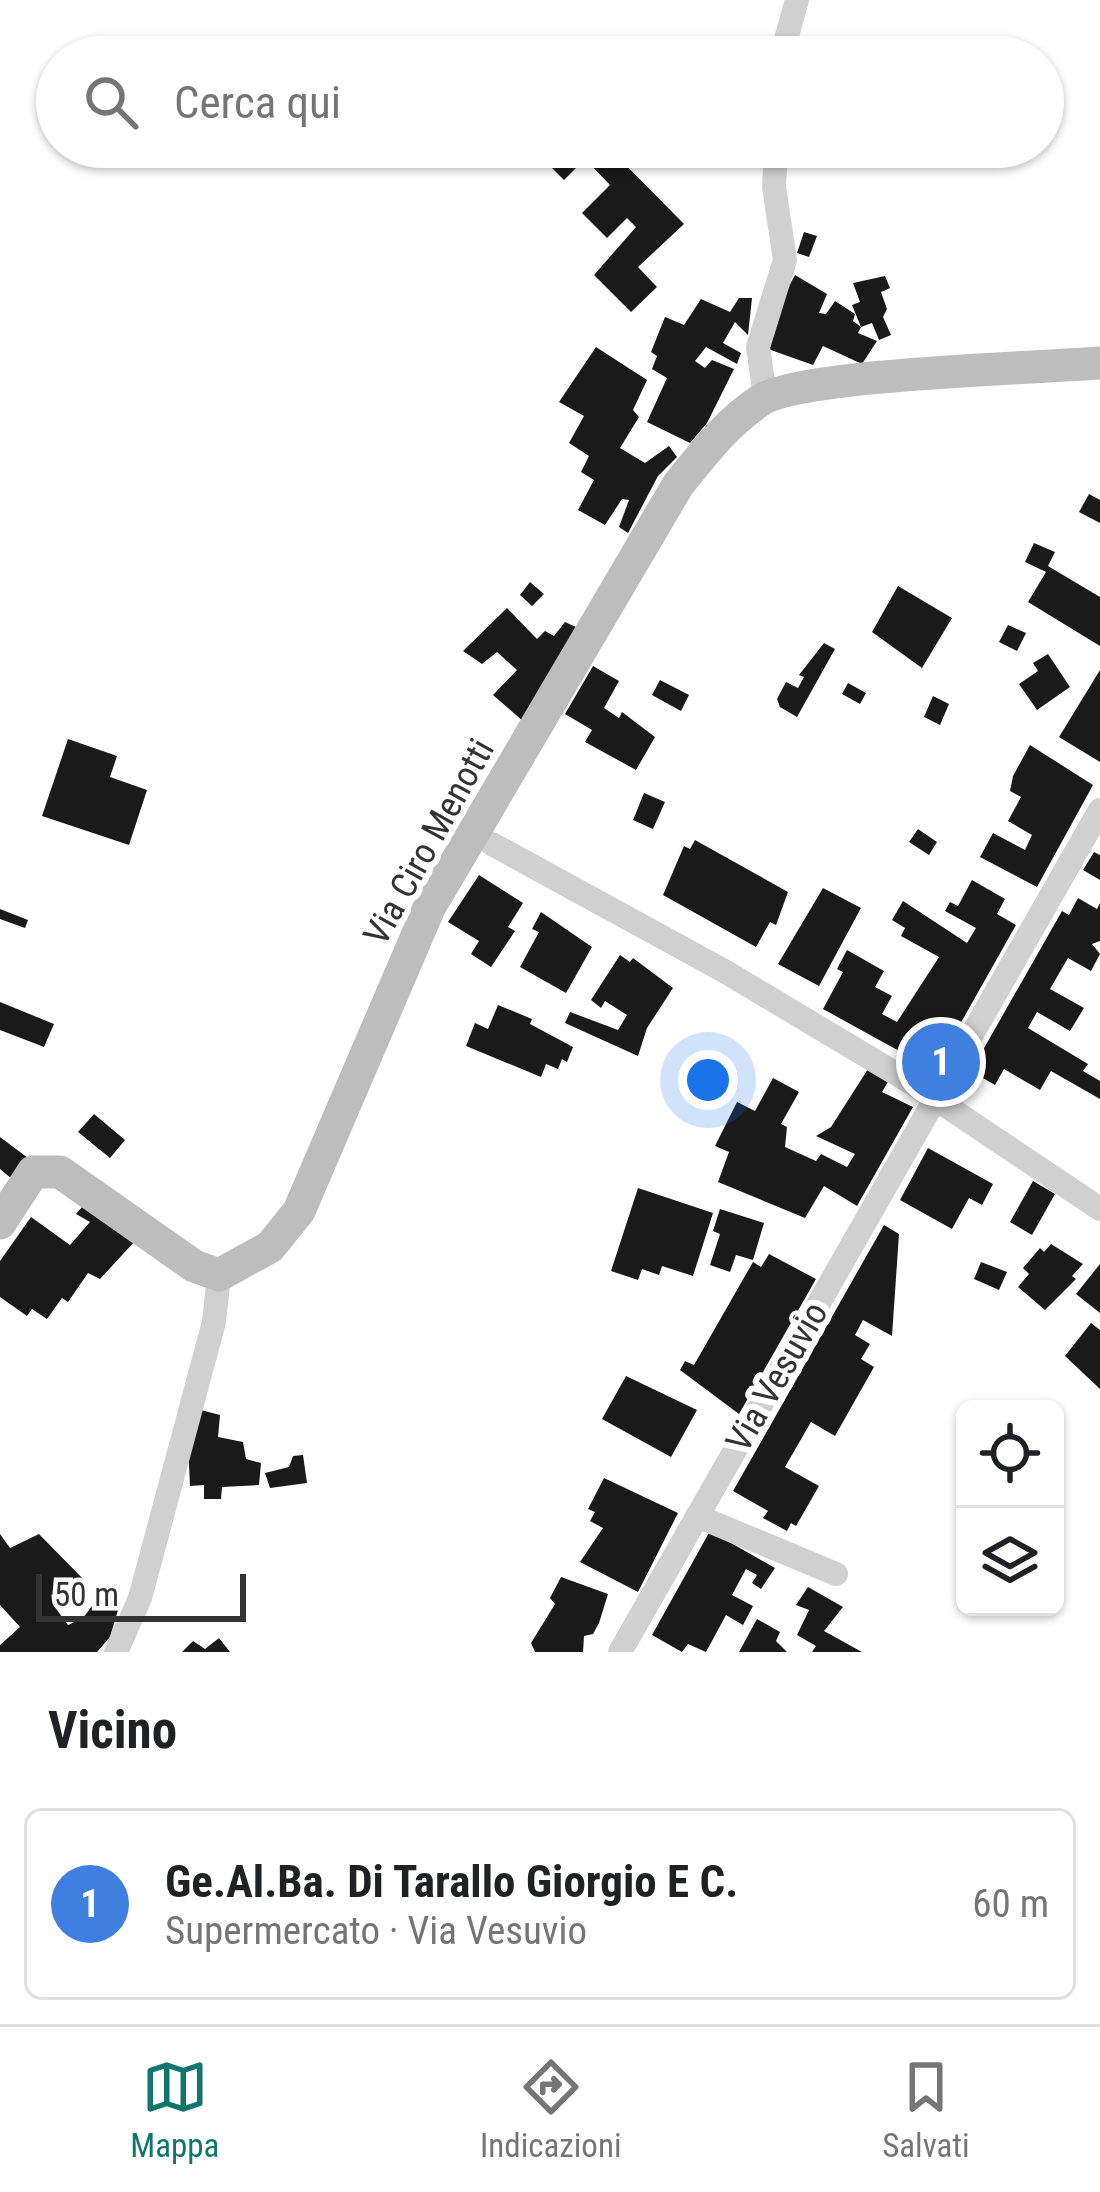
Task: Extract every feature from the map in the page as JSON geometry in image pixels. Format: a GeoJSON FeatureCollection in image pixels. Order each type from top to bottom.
{"type":"FeatureCollection","features":[{"type":"Feature","properties":{"kind":"street"},"geometry":{"type":"LineString","coordinates":[[787,36],[796,0]]}},
{"type":"Feature","properties":{"kind":"street"},"geometry":{"type":"LineString","coordinates":[[775,168],[785,260],[758,347],[765,397],[814,385],[1100,363]]}},
{"type":"Feature","properties":{"kind":"street","name":"Via Ciro Menotti"},"geometry":{"type":"LineString","coordinates":[[219,1276],[270,1247],[299,1211],[429,908],[678,485],[725,428],[765,397]]}},
{"type":"Feature","properties":{"kind":"street","name":"Via Vesuvio"},"geometry":{"type":"LineString","coordinates":[[626,1650],[697,1516],[1100,810]]}},
{"type":"Feature","properties":{"kind":"street"},"geometry":{"type":"LineString","coordinates":[[492,844],[726,972],[1100,1209]]}},
{"type":"Feature","properties":{"kind":"street"},"geometry":{"type":"LineString","coordinates":[[0,1222],[33,1172],[60,1172],[194,1266],[219,1276],[214,1322],[140,1598],[116,1652]]}},
{"type":"Feature","properties":{"kind":"street"},"geometry":{"type":"LineString","coordinates":[[697,1516],[836,1574]]}},
{"type":"Feature","properties":{"kind":"building"},"geometry":{"type":"Polygon","coordinates":[[[552,168],[576,168],[564,180],[552,168]]]}},
{"type":"Feature","properties":{"kind":"building"},"geometry":{"type":"Polygon","coordinates":[[[594,168],[629,168],[684,224],[638,267],[657,287],[631,312],[594,275],[636,227],[627,218],[607,238],[582,213],[610,185],[594,168]]]}},
{"type":"Feature","properties":{"kind":"building"},"geometry":{"type":"Polygon","coordinates":[[[804,232],[817,236],[809,257],[797,253],[804,232]]]}},
{"type":"Feature","properties":{"kind":"building"},"geometry":{"type":"Polygon","coordinates":[[[795,275],[827,294],[819,313],[826,314],[835,301],[855,314],[853,321],[861,327],[858,333],[877,341],[862,364],[823,346],[813,365],[768,349],[778,322],[771,320],[795,275]]]}},
{"type":"Feature","properties":{"kind":"building"},"geometry":{"type":"Polygon","coordinates":[[[885,276],[890,288],[881,292],[887,309],[883,317],[891,335],[879,340],[872,323],[861,327],[852,305],[860,302],[853,283],[885,276]]]}},
{"type":"Feature","properties":{"kind":"building"},"geometry":{"type":"Polygon","coordinates":[[[739,298],[752,298],[748,335],[735,322],[723,343],[741,353],[737,364],[706,347],[695,361],[705,368],[712,360],[734,369],[707,423],[690,443],[647,422],[667,378],[652,369],[657,356],[651,352],[665,317],[684,325],[701,299],[730,312],[739,298]]]}},
{"type":"Feature","properties":{"kind":"building"},"geometry":{"type":"Polygon","coordinates":[[[596,347],[647,380],[633,410],[639,417],[620,448],[645,463],[669,446],[677,457],[658,476],[628,533],[619,527],[629,500],[622,499],[605,525],[578,510],[594,480],[581,472],[589,456],[569,443],[584,416],[559,402],[596,347]]]}},
{"type":"Feature","properties":{"kind":"building"},"geometry":{"type":"Polygon","coordinates":[[[1089,494],[1100,500],[1100,523],[1079,512],[1089,494]]]}},
{"type":"Feature","properties":{"kind":"building"},"geometry":{"type":"Polygon","coordinates":[[[1034,543],[1055,552],[1048,566],[1100,597],[1100,646],[1028,602],[1046,572],[1025,562],[1034,543]]]}},
{"type":"Feature","properties":{"kind":"building"},"geometry":{"type":"Polygon","coordinates":[[[530,582],[544,594],[532,606],[520,595],[530,582]]]}},
{"type":"Feature","properties":{"kind":"building"},"geometry":{"type":"Polygon","coordinates":[[[898,586],[952,618],[922,668],[872,632],[898,586]]]}},
{"type":"Feature","properties":{"kind":"building"},"geometry":{"type":"Polygon","coordinates":[[[507,608],[537,639],[545,631],[554,636],[565,622],[576,627],[524,722],[493,695],[517,670],[497,652],[482,664],[463,651],[507,608]]]}},
{"type":"Feature","properties":{"kind":"building"},"geometry":{"type":"Polygon","coordinates":[[[1008,625],[1026,633],[1017,651],[999,642],[1008,625]]]}},
{"type":"Feature","properties":{"kind":"building"},"geometry":{"type":"Polygon","coordinates":[[[824,643],[835,649],[797,717],[780,707],[777,699],[786,682],[798,688],[804,677],[799,675],[824,643]]]}},
{"type":"Feature","properties":{"kind":"building"},"geometry":{"type":"Polygon","coordinates":[[[1048,654],[1070,687],[1037,710],[1019,684],[1038,671],[1033,663],[1048,654]]]}},
{"type":"Feature","properties":{"kind":"building"},"geometry":{"type":"Polygon","coordinates":[[[593,666],[619,681],[604,708],[619,718],[622,712],[655,737],[636,770],[585,742],[592,730],[565,714],[593,666]]]}},
{"type":"Feature","properties":{"kind":"building"},"geometry":{"type":"Polygon","coordinates":[[[1100,670],[1100,762],[1059,737],[1100,670]]]}},
{"type":"Feature","properties":{"kind":"building"},"geometry":{"type":"Polygon","coordinates":[[[660,680],[689,695],[681,711],[652,695],[660,680]]]}},
{"type":"Feature","properties":{"kind":"building"},"geometry":{"type":"Polygon","coordinates":[[[848,683],[866,693],[860,704],[842,694],[848,683]]]}},
{"type":"Feature","properties":{"kind":"building"},"geometry":{"type":"Polygon","coordinates":[[[933,696],[949,704],[940,725],[924,717],[933,696]]]}},
{"type":"Feature","properties":{"kind":"building"},"geometry":{"type":"Polygon","coordinates":[[[68,739],[117,756],[110,777],[147,790],[129,845],[42,816],[68,739]]]}},
{"type":"Feature","properties":{"kind":"building"},"geometry":{"type":"Polygon","coordinates":[[[1030,745],[1093,785],[1037,887],[980,857],[993,833],[1025,850],[1032,835],[1008,821],[1021,797],[1010,791],[1013,776],[1030,745]]]}},
{"type":"Feature","properties":{"kind":"building"},"geometry":{"type":"Polygon","coordinates":[[[644,793],[665,802],[653,829],[633,820],[644,793]]]}},
{"type":"Feature","properties":{"kind":"building"},"geometry":{"type":"Polygon","coordinates":[[[918,829],[937,842],[929,855],[909,842],[918,829]]]}},
{"type":"Feature","properties":{"kind":"building"},"geometry":{"type":"Polygon","coordinates":[[[695,840],[788,892],[776,925],[770,922],[756,947],[663,895],[684,846],[690,849],[695,840]]]}},
{"type":"Feature","properties":{"kind":"building"},"geometry":{"type":"Polygon","coordinates":[[[1094,852],[1100,855],[1100,880],[1083,870],[1094,852]]]}},
{"type":"Feature","properties":{"kind":"building"},"geometry":{"type":"Polygon","coordinates":[[[479,875],[523,903],[508,927],[515,931],[491,967],[471,954],[479,941],[448,922],[479,875]]]}},
{"type":"Feature","properties":{"kind":"building"},"geometry":{"type":"Polygon","coordinates":[[[972,880],[1005,899],[997,914],[1016,925],[946,1049],[917,1033],[911,1044],[936,1058],[930,1068],[823,1009],[843,972],[837,969],[847,950],[884,971],[875,987],[892,996],[882,1014],[897,1022],[939,957],[901,936],[905,928],[892,920],[903,901],[967,943],[976,928],[945,911],[950,902],[958,906],[972,880]]]}},
{"type":"Feature","properties":{"kind":"building"},"geometry":{"type":"Polygon","coordinates":[[[823,888],[861,908],[819,986],[778,964],[823,888]]]}},
{"type":"Feature","properties":{"kind":"building"},"geometry":{"type":"Polygon","coordinates":[[[1078,898],[1097,909],[1100,903],[1100,941],[1092,944],[1100,954],[1091,971],[1068,958],[1050,989],[1084,1008],[1070,1031],[1037,1012],[1028,1028],[1088,1064],[1083,1071],[1100,1081],[1100,1099],[1051,1071],[1040,1090],[1004,1069],[995,1085],[971,1071],[1062,911],[1069,915],[1078,898]]]}},
{"type":"Feature","properties":{"kind":"building"},"geometry":{"type":"Polygon","coordinates":[[[0,909],[28,920],[25,928],[0,919],[0,909]]]}},
{"type":"Feature","properties":{"kind":"building"},"geometry":{"type":"Polygon","coordinates":[[[541,912],[592,947],[566,993],[520,967],[539,932],[532,929],[541,912]]]}},
{"type":"Feature","properties":{"kind":"building"},"geometry":{"type":"Polygon","coordinates":[[[620,955],[630,962],[633,958],[673,988],[647,1028],[638,1056],[565,1023],[570,1012],[618,1030],[627,1015],[605,1001],[601,1008],[591,1000],[620,955]]]}},
{"type":"Feature","properties":{"kind":"building"},"geometry":{"type":"Polygon","coordinates":[[[0,1002],[54,1024],[44,1047],[0,1030],[0,1002]]]}},
{"type":"Feature","properties":{"kind":"building"},"geometry":{"type":"Polygon","coordinates":[[[498,1005],[532,1019],[530,1024],[573,1047],[567,1062],[562,1059],[558,1069],[546,1064],[541,1077],[466,1046],[475,1023],[488,1029],[498,1005]]]}},
{"type":"Feature","properties":{"kind":"building"},"geometry":{"type":"Polygon","coordinates":[[[868,1069],[888,1082],[882,1092],[913,1107],[857,1206],[824,1186],[805,1218],[718,1182],[729,1152],[715,1146],[737,1102],[755,1111],[773,1078],[799,1092],[781,1124],[787,1127],[785,1147],[816,1161],[821,1154],[847,1167],[855,1154],[816,1136],[831,1127],[868,1069]]]}},
{"type":"Feature","properties":{"kind":"building"},"geometry":{"type":"Polygon","coordinates":[[[94,1114],[125,1140],[110,1158],[78,1132],[94,1114]]]}},
{"type":"Feature","properties":{"kind":"building"},"geometry":{"type":"Polygon","coordinates":[[[0,1137],[28,1158],[12,1179],[0,1169],[0,1137]]]}},
{"type":"Feature","properties":{"kind":"building"},"geometry":{"type":"Polygon","coordinates":[[[928,1148],[993,1184],[982,1205],[969,1198],[952,1229],[900,1200],[928,1148]]]}},
{"type":"Feature","properties":{"kind":"building"},"geometry":{"type":"Polygon","coordinates":[[[1033,1181],[1055,1194],[1032,1235],[1010,1222],[1033,1181]]]}},
{"type":"Feature","properties":{"kind":"building"},"geometry":{"type":"Polygon","coordinates":[[[638,1188],[713,1213],[693,1276],[662,1266],[659,1275],[642,1269],[638,1280],[611,1271],[638,1188]]]}},
{"type":"Feature","properties":{"kind":"building"},"geometry":{"type":"Polygon","coordinates":[[[88,1200],[136,1240],[100,1279],[88,1273],[68,1302],[62,1298],[47,1319],[32,1309],[27,1316],[0,1297],[0,1261],[31,1217],[70,1245],[90,1222],[76,1214],[88,1200]]]}},
{"type":"Feature","properties":{"kind":"building"},"geometry":{"type":"Polygon","coordinates":[[[720,1209],[764,1223],[753,1260],[736,1255],[730,1272],[710,1265],[720,1234],[713,1231],[720,1209]]]}},
{"type":"Feature","properties":{"kind":"building"},"geometry":{"type":"Polygon","coordinates":[[[884,1225],[899,1234],[892,1336],[863,1320],[855,1335],[870,1344],[861,1359],[874,1367],[835,1436],[811,1422],[785,1467],[819,1486],[796,1526],[791,1523],[787,1531],[763,1518],[768,1511],[733,1491],[884,1225]]]}},
{"type":"Feature","properties":{"kind":"building"},"geometry":{"type":"Polygon","coordinates":[[[1051,1244],[1083,1264],[1072,1276],[1076,1279],[1045,1310],[1018,1287],[1029,1274],[1023,1268],[1040,1248],[1044,1252],[1051,1244]]]}},
{"type":"Feature","properties":{"kind":"building"},"geometry":{"type":"Polygon","coordinates":[[[769,1254],[816,1279],[739,1414],[680,1370],[685,1361],[694,1365],[753,1262],[761,1267],[769,1254]]]}},
{"type":"Feature","properties":{"kind":"building"},"geometry":{"type":"Polygon","coordinates":[[[981,1262],[1007,1272],[999,1290],[974,1279],[981,1262]]]}},
{"type":"Feature","properties":{"kind":"building"},"geometry":{"type":"Polygon","coordinates":[[[1100,1264],[1100,1313],[1076,1294],[1100,1264]]]}},
{"type":"Feature","properties":{"kind":"building"},"geometry":{"type":"Polygon","coordinates":[[[1091,1323],[1100,1330],[1100,1389],[1065,1356],[1091,1323]]]}},
{"type":"Feature","properties":{"kind":"building"},"geometry":{"type":"Polygon","coordinates":[[[626,1376],[697,1410],[671,1457],[602,1419],[626,1376]]]}},
{"type":"Feature","properties":{"kind":"building"},"geometry":{"type":"Polygon","coordinates":[[[197,1409],[220,1415],[218,1437],[243,1442],[246,1459],[261,1463],[259,1485],[222,1487],[221,1499],[204,1499],[204,1485],[190,1486],[188,1444],[197,1409]]]}},
{"type":"Feature","properties":{"kind":"building"},"geometry":{"type":"Polygon","coordinates":[[[303,1455],[307,1483],[270,1488],[265,1473],[289,1467],[293,1456],[303,1455]]]}},
{"type":"Feature","properties":{"kind":"building"},"geometry":{"type":"Polygon","coordinates":[[[604,1478],[678,1513],[638,1592],[580,1562],[603,1528],[590,1521],[595,1512],[588,1509],[604,1478]]]}},
{"type":"Feature","properties":{"kind":"building"},"geometry":{"type":"Polygon","coordinates":[[[710,1531],[775,1568],[761,1589],[752,1583],[757,1575],[746,1569],[732,1595],[753,1606],[743,1625],[726,1615],[706,1652],[688,1644],[682,1652],[652,1635],[710,1531]]]}},
{"type":"Feature","properties":{"kind":"building"},"geometry":{"type":"Polygon","coordinates":[[[0,1534],[10,1548],[39,1534],[85,1581],[54,1606],[68,1625],[83,1618],[98,1598],[118,1610],[110,1637],[97,1652],[0,1652],[0,1645],[20,1627],[0,1605],[0,1534]]]}},
{"type":"Feature","properties":{"kind":"building"},"geometry":{"type":"Polygon","coordinates":[[[561,1577],[608,1594],[599,1623],[593,1634],[584,1636],[583,1652],[535,1652],[531,1643],[555,1604],[550,1598],[561,1577]]]}},
{"type":"Feature","properties":{"kind":"building"},"geometry":{"type":"Polygon","coordinates":[[[808,1587],[843,1607],[824,1631],[862,1652],[812,1652],[816,1646],[797,1635],[809,1610],[796,1605],[808,1587]]]}},
{"type":"Feature","properties":{"kind":"building"},"geometry":{"type":"Polygon","coordinates":[[[757,1619],[780,1632],[776,1641],[787,1652],[739,1652],[757,1619]]]}},
{"type":"Feature","properties":{"kind":"building"},"geometry":{"type":"Polygon","coordinates":[[[219,1638],[230,1652],[182,1652],[193,1641],[205,1649],[219,1638]]]}},
{"type":"Feature","properties":{"kind":"place","name":"Ge.Al.Ba. Di Tarallo Giorgio E C."},"geometry":{"type":"Point","coordinates":[941,1062]}}]}
